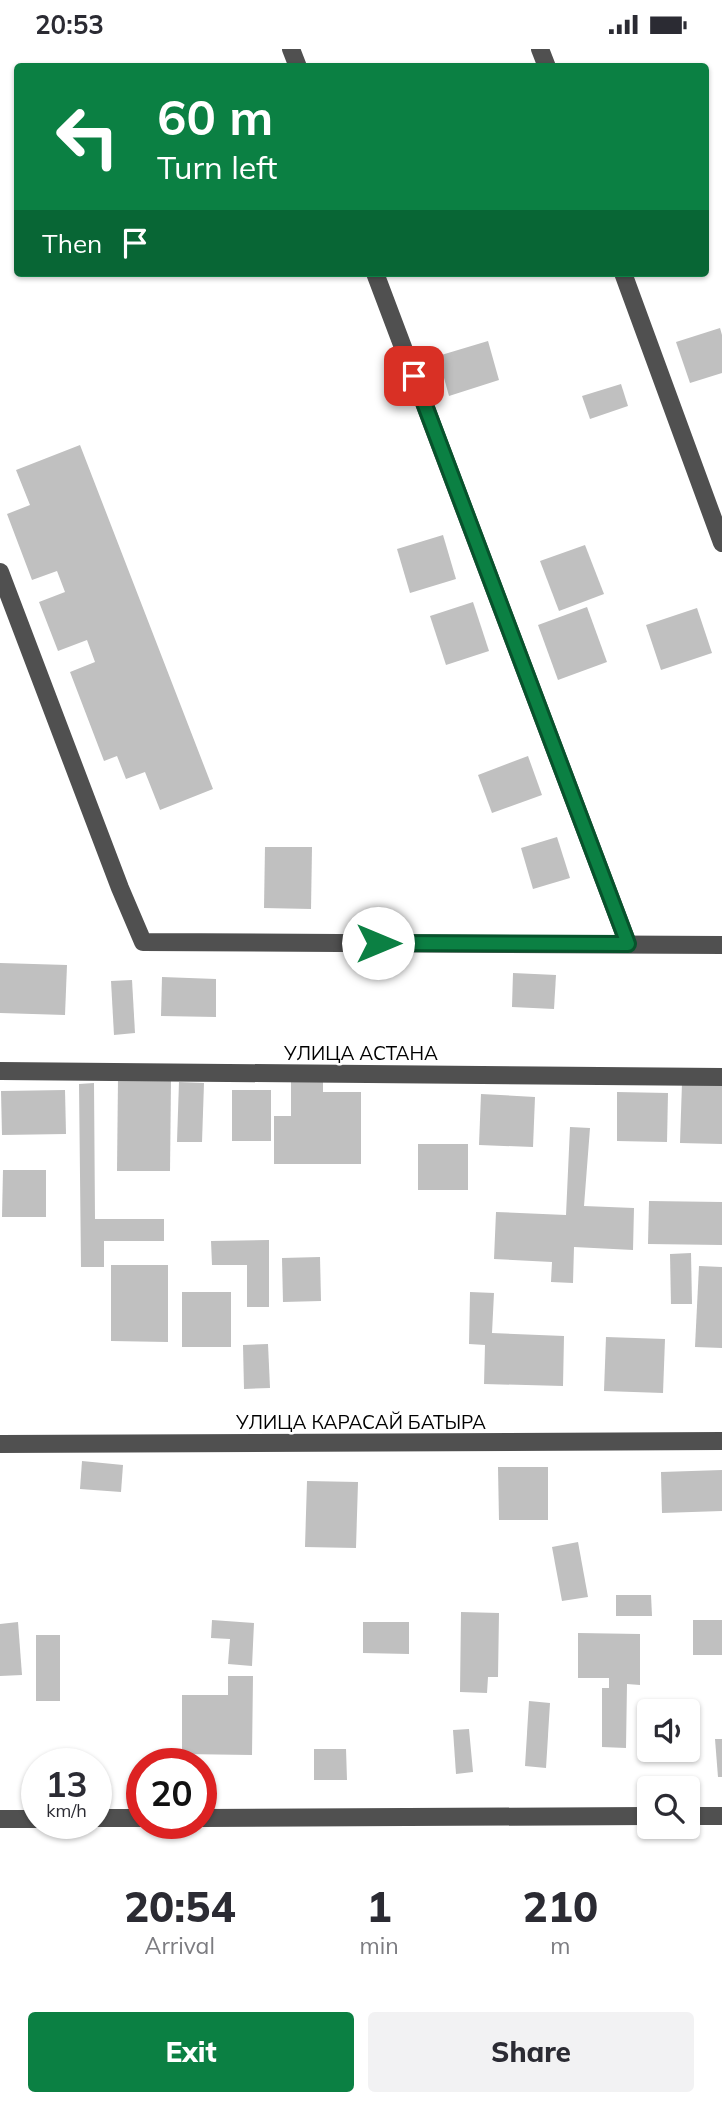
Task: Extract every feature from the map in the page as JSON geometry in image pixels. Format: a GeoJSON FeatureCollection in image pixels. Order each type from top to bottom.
{"type":"FeatureCollection","features":[{"type":"Feature","properties":{"kind":"street"},"geometry":{"type":"LineString","coordinates":[[377,277],[628,944]]}},
{"type":"Feature","properties":{"kind":"street"},"geometry":{"type":"LineString","coordinates":[[623,277],[722,543]]}},
{"type":"Feature","properties":{"kind":"street"},"geometry":{"type":"LineString","coordinates":[[0,572],[143,942],[722,945]]}},
{"type":"Feature","properties":{"kind":"street","name":"УЛИЦА АСТАНА"},"geometry":{"type":"LineString","coordinates":[[0,1071],[722,1077]]}},
{"type":"Feature","properties":{"kind":"street","name":"УЛИЦА КАРАСАЙ БАТЫРА"},"geometry":{"type":"LineString","coordinates":[[0,1444],[722,1441]]}},
{"type":"Feature","properties":{"kind":"street"},"geometry":{"type":"LineString","coordinates":[[217,1818],[637,1816]]}},
{"type":"Feature","properties":{"kind":"street"},"geometry":{"type":"LineString","coordinates":[[700,1816],[722,1816]]}},
{"type":"Feature","properties":{"kind":"street"},"geometry":{"type":"LineString","coordinates":[[0,1819],[21,1819]]}},
{"type":"Feature","properties":{"kind":"building"},"geometry":{"type":"Polygon","coordinates":[[[720,328],[722,373],[690,383],[676,342],[720,328]]]}},
{"type":"Feature","properties":{"kind":"building"},"geometry":{"type":"Polygon","coordinates":[[[488,341],[499,380],[449,396],[438,356],[488,341]]]}},
{"type":"Feature","properties":{"kind":"building"},"geometry":{"type":"Polygon","coordinates":[[[621,384],[628,406],[590,419],[582,396],[621,384]]]}},
{"type":"Feature","properties":{"kind":"building"},"geometry":{"type":"Polygon","coordinates":[[[80,445],[213,789],[160,810],[145,772],[126,779],[117,756],[104,761],[70,672],[95,662],[87,640],[58,651],[39,602],[65,592],[57,571],[32,580],[7,514],[30,505],[16,470],[80,445]]]}},
{"type":"Feature","properties":{"kind":"building"},"geometry":{"type":"Polygon","coordinates":[[[443,535],[456,579],[410,593],[397,549],[443,535]]]}},
{"type":"Feature","properties":{"kind":"building"},"geometry":{"type":"Polygon","coordinates":[[[585,545],[604,594],[559,611],[540,561],[585,545]]]}},
{"type":"Feature","properties":{"kind":"building"},"geometry":{"type":"Polygon","coordinates":[[[473,602],[489,651],[446,665],[430,616],[473,602]]]}},
{"type":"Feature","properties":{"kind":"building"},"geometry":{"type":"Polygon","coordinates":[[[587,607],[607,662],[558,680],[538,625],[587,607]]]}},
{"type":"Feature","properties":{"kind":"building"},"geometry":{"type":"Polygon","coordinates":[[[697,608],[712,653],[661,670],[646,625],[697,608]]]}},
{"type":"Feature","properties":{"kind":"building"},"geometry":{"type":"Polygon","coordinates":[[[528,756],[542,795],[492,813],[478,775],[528,756]]]}},
{"type":"Feature","properties":{"kind":"building"},"geometry":{"type":"Polygon","coordinates":[[[557,837],[570,878],[533,889],[521,848],[557,837]]]}},
{"type":"Feature","properties":{"kind":"building"},"geometry":{"type":"Polygon","coordinates":[[[265,847],[312,847],[311,909],[264,908],[265,847]]]}},
{"type":"Feature","properties":{"kind":"building"},"geometry":{"type":"Polygon","coordinates":[[[0,963],[67,965],[65,1015],[0,1013],[0,963]]]}},
{"type":"Feature","properties":{"kind":"building"},"geometry":{"type":"Polygon","coordinates":[[[513,973],[556,975],[554,1009],[512,1007],[513,973]]]}},
{"type":"Feature","properties":{"kind":"building"},"geometry":{"type":"Polygon","coordinates":[[[162,977],[216,979],[216,1017],[161,1016],[162,977]]]}},
{"type":"Feature","properties":{"kind":"building"},"geometry":{"type":"Polygon","coordinates":[[[132,980],[135,1033],[114,1035],[111,981],[132,980]]]}},
{"type":"Feature","properties":{"kind":"building"},"geometry":{"type":"Polygon","coordinates":[[[118,1079],[171,1080],[170,1171],[117,1171],[118,1079]]]}},
{"type":"Feature","properties":{"kind":"building"},"geometry":{"type":"Polygon","coordinates":[[[291,1081],[323,1081],[323,1092],[361,1092],[361,1164],[274,1164],[274,1116],[291,1116],[291,1081]]]}},
{"type":"Feature","properties":{"kind":"building"},"geometry":{"type":"Polygon","coordinates":[[[179,1082],[204,1083],[202,1142],[177,1142],[179,1082]]]}},
{"type":"Feature","properties":{"kind":"building"},"geometry":{"type":"Polygon","coordinates":[[[94,1083],[95,1219],[164,1219],[164,1241],[104,1241],[104,1267],[81,1267],[79,1084],[94,1083]]]}},
{"type":"Feature","properties":{"kind":"building"},"geometry":{"type":"Polygon","coordinates":[[[682,1083],[722,1084],[722,1144],[680,1143],[682,1083]]]}},
{"type":"Feature","properties":{"kind":"building"},"geometry":{"type":"Polygon","coordinates":[[[65,1090],[66,1134],[2,1135],[1,1091],[65,1090]]]}},
{"type":"Feature","properties":{"kind":"building"},"geometry":{"type":"Polygon","coordinates":[[[232,1090],[271,1090],[271,1141],[232,1141],[232,1090]]]}},
{"type":"Feature","properties":{"kind":"building"},"geometry":{"type":"Polygon","coordinates":[[[617,1092],[668,1093],[667,1142],[617,1141],[617,1092]]]}},
{"type":"Feature","properties":{"kind":"building"},"geometry":{"type":"Polygon","coordinates":[[[481,1094],[535,1097],[533,1147],[479,1145],[481,1094]]]}},
{"type":"Feature","properties":{"kind":"building"},"geometry":{"type":"Polygon","coordinates":[[[570,1127],[590,1128],[584,1206],[634,1208],[633,1250],[574,1247],[573,1283],[551,1282],[552,1262],[494,1259],[496,1212],[566,1215],[570,1127]]]}},
{"type":"Feature","properties":{"kind":"building"},"geometry":{"type":"Polygon","coordinates":[[[418,1144],[468,1144],[468,1190],[418,1190],[418,1144]]]}},
{"type":"Feature","properties":{"kind":"building"},"geometry":{"type":"Polygon","coordinates":[[[3,1170],[46,1170],[46,1217],[2,1217],[3,1170]]]}},
{"type":"Feature","properties":{"kind":"building"},"geometry":{"type":"Polygon","coordinates":[[[649,1201],[722,1202],[722,1245],[648,1244],[649,1201]]]}},
{"type":"Feature","properties":{"kind":"building"},"geometry":{"type":"Polygon","coordinates":[[[269,1240],[269,1307],[247,1307],[247,1265],[212,1265],[211,1241],[269,1240]]]}},
{"type":"Feature","properties":{"kind":"building"},"geometry":{"type":"Polygon","coordinates":[[[691,1253],[692,1304],[671,1304],[670,1254],[691,1253]]]}},
{"type":"Feature","properties":{"kind":"building"},"geometry":{"type":"Polygon","coordinates":[[[320,1257],[321,1301],[283,1302],[282,1258],[320,1257]]]}},
{"type":"Feature","properties":{"kind":"building"},"geometry":{"type":"Polygon","coordinates":[[[111,1265],[168,1265],[168,1342],[111,1341],[111,1265]]]}},
{"type":"Feature","properties":{"kind":"building"},"geometry":{"type":"Polygon","coordinates":[[[699,1266],[722,1267],[722,1348],[695,1347],[699,1266]]]}},
{"type":"Feature","properties":{"kind":"building"},"geometry":{"type":"Polygon","coordinates":[[[182,1292],[231,1292],[231,1347],[182,1347],[182,1292]]]}},
{"type":"Feature","properties":{"kind":"building"},"geometry":{"type":"Polygon","coordinates":[[[470,1292],[494,1293],[492,1333],[564,1336],[563,1386],[484,1384],[485,1345],[469,1344],[470,1292]]]}},
{"type":"Feature","properties":{"kind":"building"},"geometry":{"type":"Polygon","coordinates":[[[606,1337],[665,1339],[663,1393],[604,1391],[606,1337]]]}},
{"type":"Feature","properties":{"kind":"building"},"geometry":{"type":"Polygon","coordinates":[[[268,1344],[270,1388],[244,1389],[243,1345],[268,1344]]]}},
{"type":"Feature","properties":{"kind":"building"},"geometry":{"type":"Polygon","coordinates":[[[82,1461],[123,1465],[121,1492],[80,1489],[82,1461]]]}},
{"type":"Feature","properties":{"kind":"building"},"geometry":{"type":"Polygon","coordinates":[[[498,1467],[548,1467],[548,1520],[499,1520],[498,1467]]]}},
{"type":"Feature","properties":{"kind":"building"},"geometry":{"type":"Polygon","coordinates":[[[722,1470],[722,1511],[662,1513],[661,1472],[722,1470]]]}},
{"type":"Feature","properties":{"kind":"building"},"geometry":{"type":"Polygon","coordinates":[[[307,1481],[358,1482],[356,1548],[305,1547],[307,1481]]]}},
{"type":"Feature","properties":{"kind":"building"},"geometry":{"type":"Polygon","coordinates":[[[578,1542],[588,1597],[562,1601],[552,1547],[578,1542]]]}},
{"type":"Feature","properties":{"kind":"building"},"geometry":{"type":"Polygon","coordinates":[[[616,1595],[651,1595],[652,1616],[616,1616],[616,1595]]]}},
{"type":"Feature","properties":{"kind":"building"},"geometry":{"type":"Polygon","coordinates":[[[461,1612],[499,1613],[498,1677],[488,1677],[487,1693],[460,1692],[461,1612]]]}},
{"type":"Feature","properties":{"kind":"building"},"geometry":{"type":"Polygon","coordinates":[[[212,1620],[254,1623],[252,1666],[228,1664],[230,1639],[211,1638],[212,1620]]]}},
{"type":"Feature","properties":{"kind":"building"},"geometry":{"type":"Polygon","coordinates":[[[693,1620],[722,1620],[722,1655],[693,1655],[693,1620]]]}},
{"type":"Feature","properties":{"kind":"building"},"geometry":{"type":"Polygon","coordinates":[[[18,1622],[22,1675],[0,1676],[0,1624],[18,1622]]]}},
{"type":"Feature","properties":{"kind":"building"},"geometry":{"type":"Polygon","coordinates":[[[363,1622],[409,1622],[409,1654],[363,1653],[363,1622]]]}},
{"type":"Feature","properties":{"kind":"building"},"geometry":{"type":"Polygon","coordinates":[[[578,1633],[640,1634],[640,1685],[627,1684],[626,1748],[602,1747],[602,1688],[609,1688],[609,1678],[578,1678],[578,1633]]]}},
{"type":"Feature","properties":{"kind":"building"},"geometry":{"type":"Polygon","coordinates":[[[36,1635],[60,1635],[60,1701],[36,1701],[36,1635]]]}},
{"type":"Feature","properties":{"kind":"building"},"geometry":{"type":"Polygon","coordinates":[[[228,1676],[253,1676],[252,1755],[217,1754],[217,1748],[182,1748],[182,1695],[228,1695],[228,1676]]]}},
{"type":"Feature","properties":{"kind":"building"},"geometry":{"type":"Polygon","coordinates":[[[529,1701],[550,1703],[546,1768],[525,1766],[529,1701]]]}},
{"type":"Feature","properties":{"kind":"building"},"geometry":{"type":"Polygon","coordinates":[[[469,1729],[473,1772],[456,1774],[453,1730],[469,1729]]]}},
{"type":"Feature","properties":{"kind":"building"},"geometry":{"type":"Polygon","coordinates":[[[715,1739],[722,1739],[722,1777],[718,1777],[715,1739]]]}},
{"type":"Feature","properties":{"kind":"building"},"geometry":{"type":"Polygon","coordinates":[[[314,1749],[346,1749],[347,1780],[314,1780],[314,1749]]]}},
{"type":"Feature","properties":{"kind":"route"},"geometry":{"type":"LineString","coordinates":[[378,943],[628,944],[414,376]]}}]}
